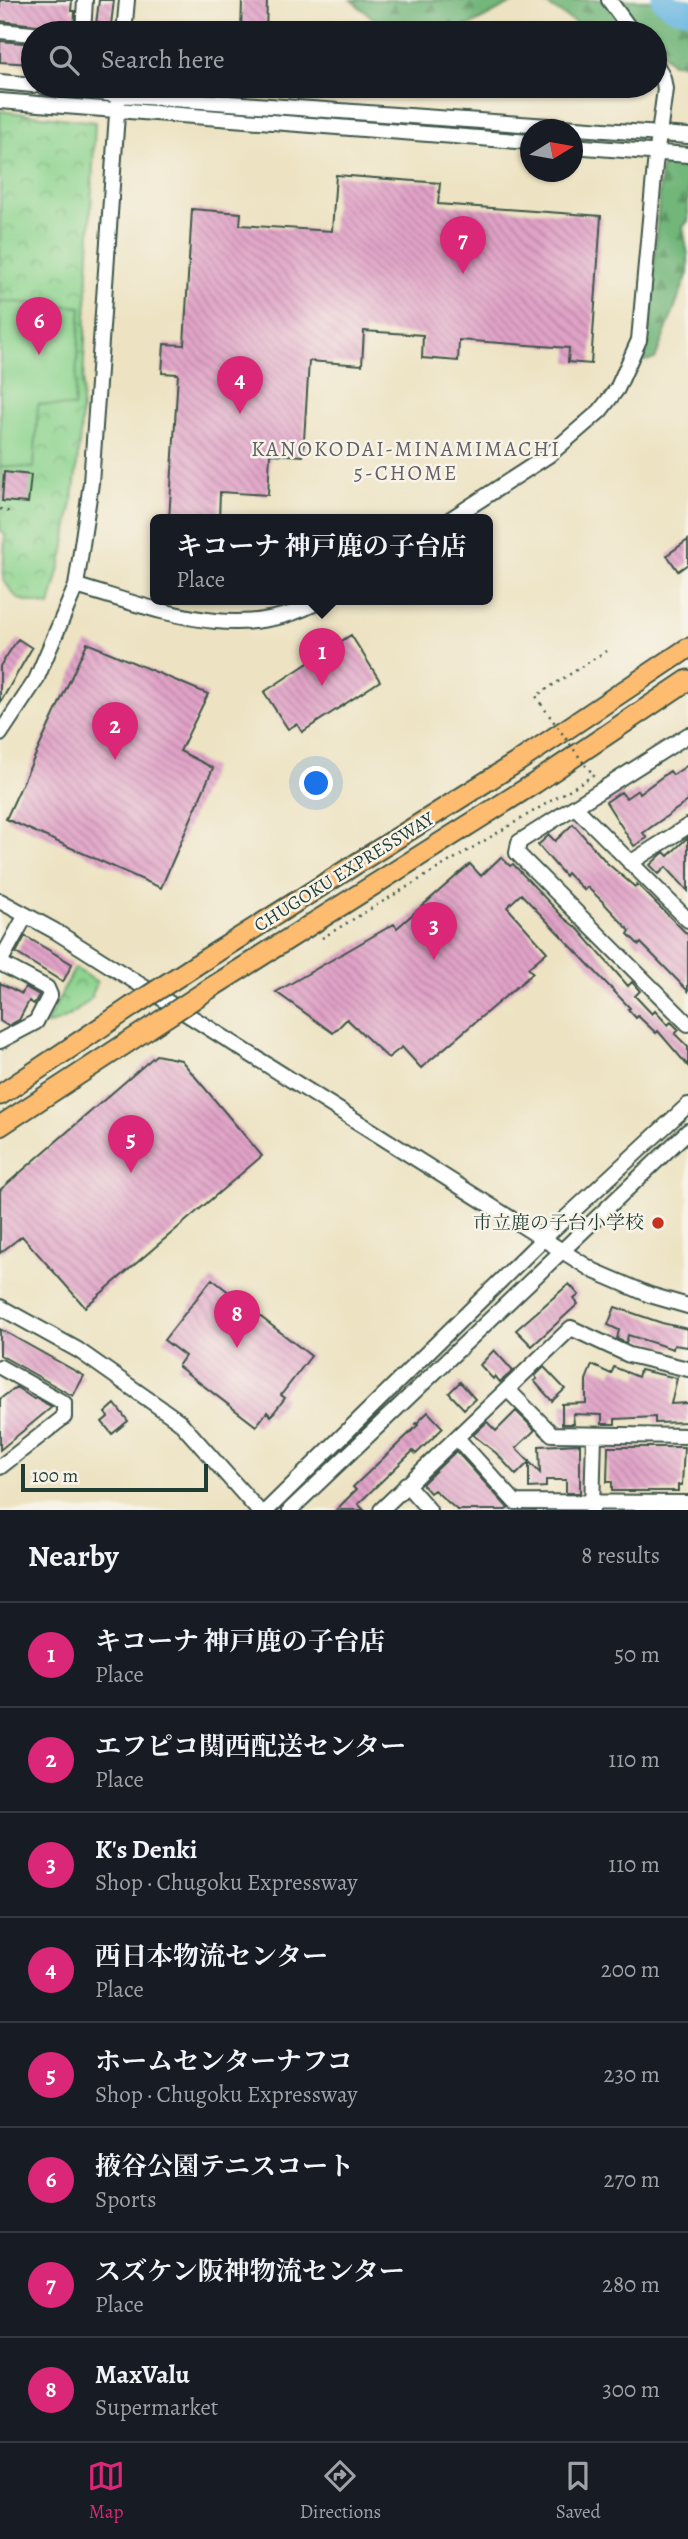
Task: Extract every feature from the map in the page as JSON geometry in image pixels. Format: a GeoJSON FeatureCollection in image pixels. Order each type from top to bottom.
{"type":"FeatureCollection","features":[{"type":"Feature","properties":{"kind":"highway","name":"CHUGOKU EXPRESSWAY"},"geometry":{"type":"LineString","coordinates":[[0,1095],[131,1007],[519,761],[688,648]]}},
{"type":"Feature","properties":{"kind":"highway","name":"CHUGOKU EXPRESSWAY"},"geometry":{"type":"LineString","coordinates":[[0,1126],[148,1028],[535,783],[688,680]]}},
{"type":"Feature","properties":{"kind":"street"},"geometry":{"type":"LineString","coordinates":[[84,21],[85,0]]}},
{"type":"Feature","properties":{"kind":"street"},"geometry":{"type":"LineString","coordinates":[[125,21],[127,0]]}},
{"type":"Feature","properties":{"kind":"street"},"geometry":{"type":"LineString","coordinates":[[609,0],[624,21]]}},
{"type":"Feature","properties":{"kind":"street"},"geometry":{"type":"LineString","coordinates":[[0,31],[21,33]]}},
{"type":"Feature","properties":{"kind":"street"},"geometry":{"type":"LineString","coordinates":[[0,82],[21,84]]}},
{"type":"Feature","properties":{"kind":"street"},"geometry":{"type":"LineString","coordinates":[[0,734],[36,680],[76,586],[91,483],[118,98]]}},
{"type":"Feature","properties":{"kind":"street"},"geometry":{"type":"LineString","coordinates":[[204,98],[688,136]]}},
{"type":"Feature","properties":{"kind":"street"},"geometry":{"type":"LineString","coordinates":[[458,514],[549,455],[600,411],[617,389],[639,340],[664,98]]}},
{"type":"Feature","properties":{"kind":"street"},"geometry":{"type":"LineString","coordinates":[[0,101],[520,141]]}},
{"type":"Feature","properties":{"kind":"street"},"geometry":{"type":"LineString","coordinates":[[583,147],[688,155]]}},
{"type":"Feature","properties":{"kind":"street"},"geometry":{"type":"LineString","coordinates":[[76,586],[187,617],[237,624],[276,619],[312,605]]}},
{"type":"Feature","properties":{"kind":"street"},"geometry":{"type":"LineString","coordinates":[[688,735],[519,842],[517,853],[688,1024]]}},
{"type":"Feature","properties":{"kind":"street"},"geometry":{"type":"LineString","coordinates":[[575,807],[688,920]]}},
{"type":"Feature","properties":{"kind":"street"},"geometry":{"type":"LineString","coordinates":[[630,863],[688,826]]}},
{"type":"Feature","properties":{"kind":"street"},"geometry":{"type":"LineString","coordinates":[[0,901],[55,931],[594,1271],[622,1285],[688,1306]]}},
{"type":"Feature","properties":{"kind":"street"},"geometry":{"type":"LineString","coordinates":[[2,1037],[36,1022],[50,995],[47,988],[0,963],[26,915]]}},
{"type":"Feature","properties":{"kind":"street"},"geometry":{"type":"LineString","coordinates":[[267,1510],[544,1238],[688,1105]]}},
{"type":"Feature","properties":{"kind":"street"},"geometry":{"type":"LineString","coordinates":[[290,1510],[688,1130]]}},
{"type":"Feature","properties":{"kind":"street"},"geometry":{"type":"LineString","coordinates":[[0,1307],[78,1350],[179,1421],[258,1510]]}},
{"type":"Feature","properties":{"kind":"street"},"geometry":{"type":"LineString","coordinates":[[381,1510],[571,1328],[628,1355],[688,1369]]}},
{"type":"Feature","properties":{"kind":"street"},"geometry":{"type":"LineString","coordinates":[[0,1467],[64,1417],[65,1411],[64,1403],[2,1371]]}},
{"type":"Feature","properties":{"kind":"street"},"geometry":{"type":"LineString","coordinates":[[508,1390],[552,1434],[688,1436]]}},
{"type":"Feature","properties":{"kind":"street"},"geometry":{"type":"LineString","coordinates":[[592,1507],[594,1435]]}},
{"type":"Feature","properties":{"kind":"street"},"geometry":{"type":"LineString","coordinates":[[457,1438],[515,1502],[592,1507],[688,1503]]}},
{"type":"Feature","properties":{"kind":"street"},"geometry":{"type":"LineString","coordinates":[[406,1485],[429,1510]]}},
{"type":"Feature","properties":{"kind":"path"},"geometry":{"type":"LineString","coordinates":[[0,509],[10,512]]}},
{"type":"Feature","properties":{"kind":"path"},"geometry":{"type":"LineString","coordinates":[[320,939],[594,775],[536,696],[606,651]]}},
{"type":"Feature","properties":{"kind":"green space"},"geometry":{"type":"Polygon","coordinates":[[[351,0],[526,0],[510,4],[478,21],[377,21],[351,0]]]}},
{"type":"Feature","properties":{"kind":"green space"},"geometry":{"type":"Polygon","coordinates":[[[526,0],[656,0],[688,20],[688,64],[672,63],[667,58],[667,21],[572,21],[541,1],[526,0]]]}},
{"type":"Feature","properties":{"kind":"green space"},"geometry":{"type":"Polygon","coordinates":[[[0,111],[95,122],[81,426],[64,551],[50,606],[18,599],[3,580],[5,534],[0,530],[0,111]]]}},
{"type":"Feature","properties":{"kind":"green space"},"geometry":{"type":"Polygon","coordinates":[[[675,160],[688,162],[688,221],[683,227],[688,273],[655,359],[638,362],[650,325],[661,168],[675,160]]]}},
{"type":"Feature","properties":{"kind":"green space"},"geometry":{"type":"Polygon","coordinates":[[[0,301],[81,307],[74,407],[38,404],[34,468],[0,466],[0,301]]]}},
{"type":"Feature","properties":{"kind":"green space"},"geometry":{"type":"Polygon","coordinates":[[[75,968],[97,982],[91,994],[93,996],[72,1014],[46,1024],[75,968]]]}},
{"type":"Feature","properties":{"kind":"building"},"geometry":{"type":"Polygon","coordinates":[[[0,0],[72,0],[71,11],[75,11],[74,21],[21,21],[21,23],[0,21],[0,0]]]}},
{"type":"Feature","properties":{"kind":"building"},"geometry":{"type":"Polygon","coordinates":[[[99,0],[114,0],[111,21],[96,21],[99,0]]]}},
{"type":"Feature","properties":{"kind":"building"},"geometry":{"type":"Polygon","coordinates":[[[242,0],[267,0],[266,21],[241,21],[242,0]]]}},
{"type":"Feature","properties":{"kind":"building"},"geometry":{"type":"Polygon","coordinates":[[[0,41],[21,43],[21,63],[0,62],[0,41]]]}},
{"type":"Feature","properties":{"kind":"building"},"geometry":{"type":"Polygon","coordinates":[[[336,175],[440,183],[438,204],[601,216],[591,364],[568,362],[569,348],[459,340],[458,361],[422,358],[423,335],[364,331],[362,365],[309,361],[303,456],[270,454],[268,495],[220,492],[219,514],[169,514],[178,374],[162,373],[164,344],[184,345],[192,209],[241,213],[240,225],[332,231],[336,175]]]}},
{"type":"Feature","properties":{"kind":"building"},"geometry":{"type":"Polygon","coordinates":[[[4,472],[31,475],[28,503],[2,501],[4,472]]]}},
{"type":"Feature","properties":{"kind":"building"},"geometry":{"type":"Polygon","coordinates":[[[688,540],[688,564],[678,571],[667,555],[688,540]]]}},
{"type":"Feature","properties":{"kind":"building"},"geometry":{"type":"Polygon","coordinates":[[[351,635],[380,681],[302,732],[297,724],[288,729],[264,692],[351,635]]]}},
{"type":"Feature","properties":{"kind":"building"},"geometry":{"type":"Polygon","coordinates":[[[18,639],[32,648],[0,703],[0,666],[18,639]]]}},
{"type":"Feature","properties":{"kind":"building"},"geometry":{"type":"Polygon","coordinates":[[[87,643],[208,694],[180,751],[213,768],[161,888],[6,819],[87,643]]]}},
{"type":"Feature","properties":{"kind":"building"},"geometry":{"type":"Polygon","coordinates":[[[688,765],[688,801],[643,833],[647,838],[634,846],[606,802],[621,792],[626,798],[638,790],[640,793],[670,771],[673,775],[688,765]]]}},
{"type":"Feature","properties":{"kind":"building"},"geometry":{"type":"Polygon","coordinates":[[[573,824],[607,863],[635,887],[637,884],[688,935],[688,991],[641,943],[639,945],[628,934],[630,931],[601,900],[587,887],[584,890],[567,873],[565,876],[538,845],[549,835],[555,841],[573,824]]]}},
{"type":"Feature","properties":{"kind":"building"},"geometry":{"type":"Polygon","coordinates":[[[688,837],[688,891],[666,867],[659,874],[650,865],[664,852],[668,856],[688,837]]]}},
{"type":"Feature","properties":{"kind":"building"},"geometry":{"type":"Polygon","coordinates":[[[501,857],[510,866],[513,864],[564,918],[579,930],[628,986],[632,982],[640,991],[635,996],[652,1014],[655,1011],[668,1025],[671,1022],[679,1030],[675,1034],[688,1047],[688,1066],[658,1031],[656,1033],[638,1016],[636,1018],[628,1009],[630,1008],[521,894],[507,907],[547,952],[528,968],[533,973],[421,1068],[402,1047],[388,1058],[347,1019],[333,1033],[276,992],[394,924],[397,928],[470,864],[481,876],[501,857]]]}},
{"type":"Feature","properties":{"kind":"building"},"geometry":{"type":"Polygon","coordinates":[[[25,936],[72,964],[63,982],[16,953],[25,936]]]}},
{"type":"Feature","properties":{"kind":"building"},"geometry":{"type":"Polygon","coordinates":[[[0,983],[22,994],[25,987],[39,995],[34,1004],[29,1001],[19,1020],[8,1026],[0,1021],[0,983]]]}},
{"type":"Feature","properties":{"kind":"building"},"geometry":{"type":"Polygon","coordinates":[[[156,1055],[181,1060],[262,1156],[85,1307],[22,1236],[0,1253],[0,1190],[156,1055]]]}},
{"type":"Feature","properties":{"kind":"building"},"geometry":{"type":"Polygon","coordinates":[[[212,1279],[311,1356],[281,1395],[285,1398],[271,1416],[267,1412],[256,1426],[178,1366],[185,1356],[164,1340],[212,1279]]]}},
{"type":"Feature","properties":{"kind":"building"},"geometry":{"type":"Polygon","coordinates":[[[569,1284],[579,1295],[574,1299],[578,1304],[532,1346],[516,1330],[569,1284]]]}},
{"type":"Feature","properties":{"kind":"building"},"geometry":{"type":"Polygon","coordinates":[[[615,1307],[688,1329],[688,1347],[674,1345],[673,1349],[628,1335],[626,1343],[617,1339],[619,1330],[608,1325],[615,1307]]]}},
{"type":"Feature","properties":{"kind":"building"},"geometry":{"type":"Polygon","coordinates":[[[0,1329],[84,1376],[73,1396],[0,1355],[0,1329]]]}},
{"type":"Feature","properties":{"kind":"building"},"geometry":{"type":"Polygon","coordinates":[[[494,1350],[513,1371],[500,1382],[495,1376],[493,1379],[480,1365],[494,1350]]]}},
{"type":"Feature","properties":{"kind":"building"},"geometry":{"type":"Polygon","coordinates":[[[592,1365],[611,1374],[614,1367],[638,1377],[640,1370],[677,1378],[671,1404],[688,1403],[688,1422],[655,1423],[655,1417],[615,1419],[615,1424],[602,1424],[602,1415],[573,1414],[574,1424],[562,1424],[562,1404],[586,1403],[586,1380],[592,1365]]]}},
{"type":"Feature","properties":{"kind":"building"},"geometry":{"type":"Polygon","coordinates":[[[544,1367],[565,1389],[552,1401],[534,1381],[544,1367]]]}},
{"type":"Feature","properties":{"kind":"building"},"geometry":{"type":"Polygon","coordinates":[[[460,1382],[475,1399],[464,1409],[449,1393],[460,1382]]]}},
{"type":"Feature","properties":{"kind":"building"},"geometry":{"type":"Polygon","coordinates":[[[16,1387],[52,1407],[0,1450],[0,1399],[16,1387]]]}},
{"type":"Feature","properties":{"kind":"building"},"geometry":{"type":"Polygon","coordinates":[[[115,1404],[128,1421],[112,1434],[102,1422],[108,1417],[105,1413],[115,1404]]]}},
{"type":"Feature","properties":{"kind":"building"},"geometry":{"type":"Polygon","coordinates":[[[516,1411],[535,1430],[516,1448],[540,1473],[539,1446],[580,1444],[580,1493],[566,1493],[566,1480],[546,1480],[546,1487],[529,1488],[529,1462],[516,1475],[496,1453],[473,1435],[487,1422],[496,1431],[516,1411]]]}},
{"type":"Feature","properties":{"kind":"building"},"geometry":{"type":"Polygon","coordinates":[[[428,1412],[443,1428],[416,1454],[413,1451],[358,1504],[364,1510],[336,1510],[356,1490],[353,1487],[418,1425],[416,1424],[428,1412]]]}},
{"type":"Feature","properties":{"kind":"building"},"geometry":{"type":"Polygon","coordinates":[[[608,1447],[684,1447],[682,1485],[678,1485],[678,1491],[612,1491],[612,1482],[607,1482],[608,1447]]]}},
{"type":"Feature","properties":{"kind":"building"},"geometry":{"type":"Polygon","coordinates":[[[456,1451],[508,1508],[506,1510],[457,1510],[434,1490],[430,1493],[422,1484],[456,1451]]]}},
{"type":"Feature","properties":{"kind":"waterway"},"geometry":{"type":"LineString","coordinates":[[663,0],[674,8],[688,10]]}},
{"type":"Feature","properties":{"kind":"place","name":"スズケン阪神物流センター"},"geometry":{"type":"Point","coordinates":[463,274]}},
{"type":"Feature","properties":{"kind":"place","name":"掖谷公園テニスコート"},"geometry":{"type":"Point","coordinates":[39,355]}},
{"type":"Feature","properties":{"kind":"place","name":"西日本物流センター"},"geometry":{"type":"Point","coordinates":[240,414]}},
{"type":"Feature","properties":{"kind":"place","name":"キコーナ 神戸鹿の子台店"},"geometry":{"type":"Point","coordinates":[322,686]}},
{"type":"Feature","properties":{"kind":"place","name":"エフピコ関西配送センター"},"geometry":{"type":"Point","coordinates":[115,760]}},
{"type":"Feature","properties":{"kind":"place","name":"K's Denki"},"geometry":{"type":"Point","coordinates":[434,960]}},
{"type":"Feature","properties":{"kind":"place","name":"ホームセンターナフコ"},"geometry":{"type":"Point","coordinates":[131,1173]}},
{"type":"Feature","properties":{"kind":"place","name":"市立鹿の子台小学校"},"geometry":{"type":"Point","coordinates":[658,1223]}},
{"type":"Feature","properties":{"kind":"place","name":"MaxValu"},"geometry":{"type":"Point","coordinates":[237,1348]}},
{"type":"Feature","properties":{"kind":"district","name":"KANOKODAI-MINAMIMACHI 5-CHOME"},"geometry":{"type":"Point","coordinates":[406,461]}}]}
